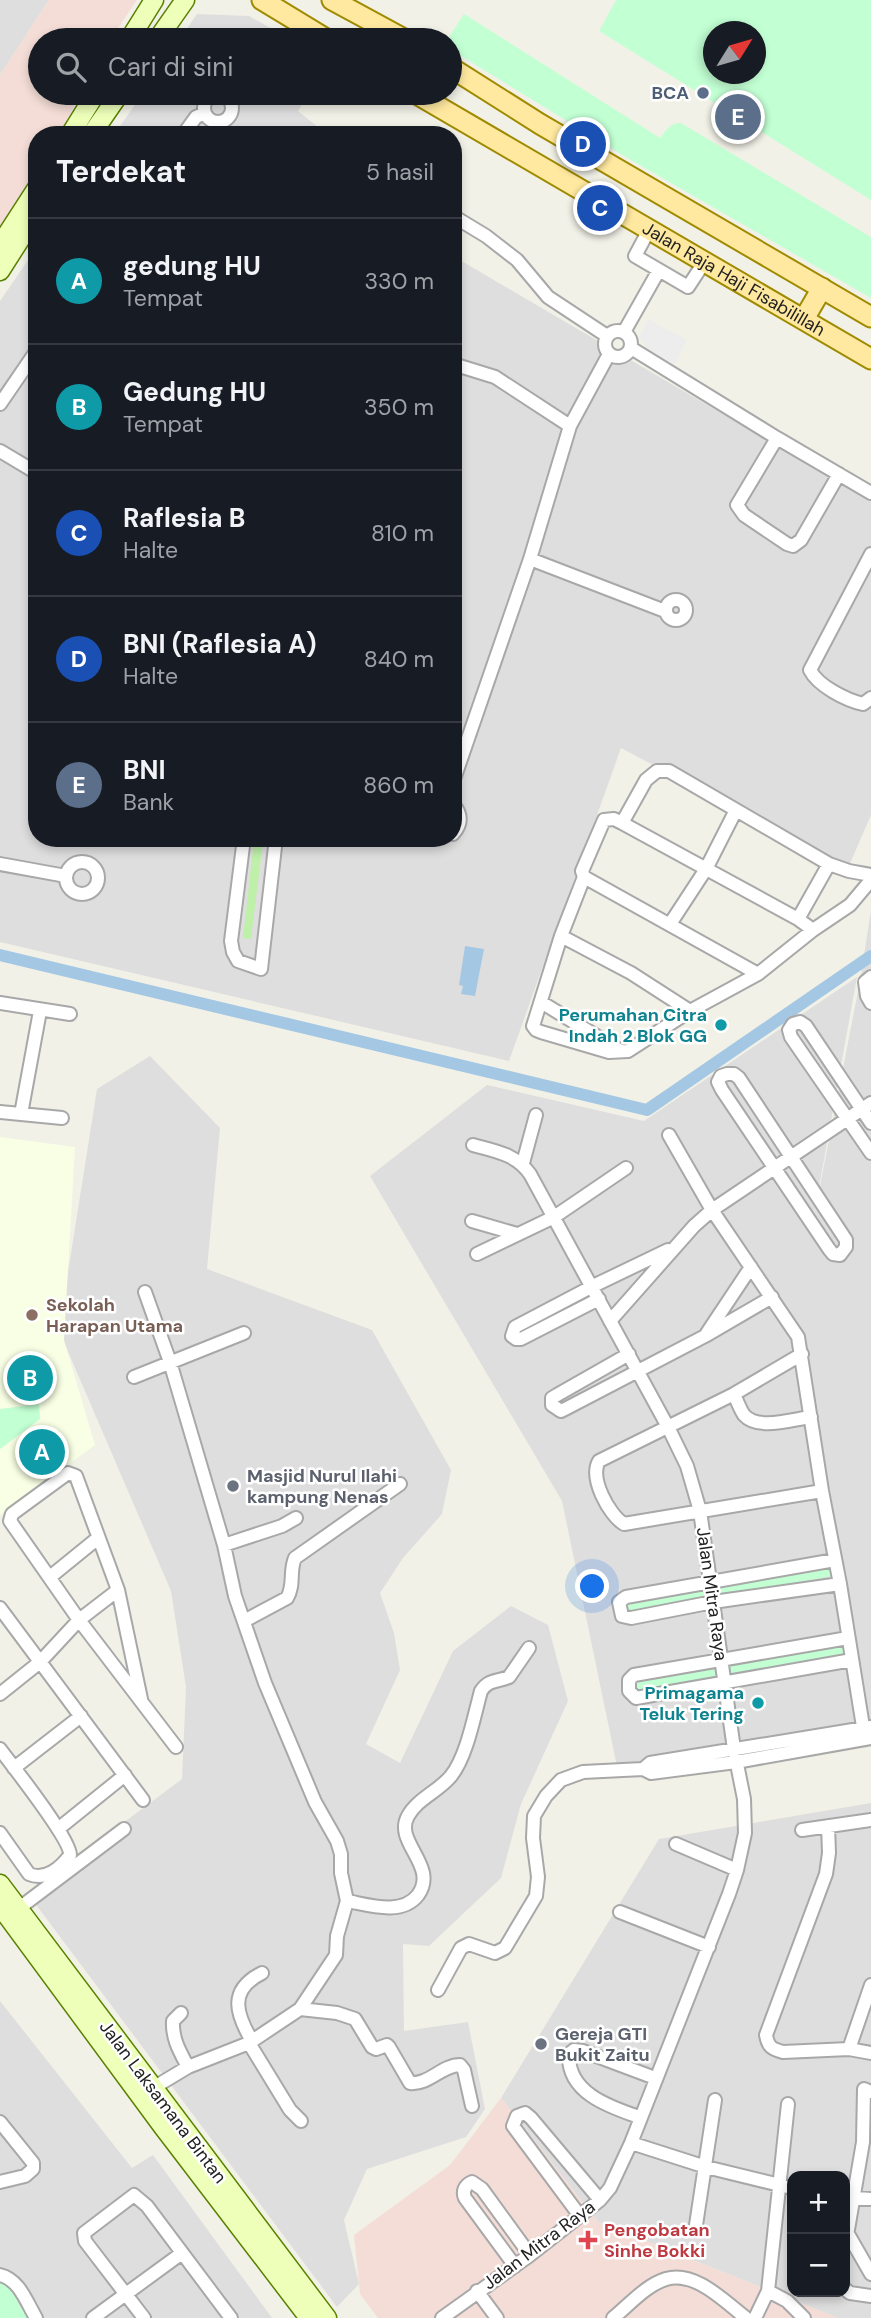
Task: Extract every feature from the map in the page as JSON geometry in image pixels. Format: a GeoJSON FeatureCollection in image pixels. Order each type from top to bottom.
{"type":"FeatureCollection","features":[{"type":"Feature","properties":{"kind":"main road"},"geometry":{"type":"LineString","coordinates":[[136,28],[154,0]]}},
{"type":"Feature","properties":{"kind":"main road"},"geometry":{"type":"LineString","coordinates":[[165,28],[185,0]]}},
{"type":"Feature","properties":{"kind":"main road"},"geometry":{"type":"LineString","coordinates":[[262,0],[308,28]]}},
{"type":"Feature","properties":{"kind":"main road"},"geometry":{"type":"LineString","coordinates":[[332,0],[383,28]]}},
{"type":"Feature","properties":{"kind":"main road"},"geometry":{"type":"LineString","coordinates":[[362,0],[391,28]]}},
{"type":"Feature","properties":{"kind":"main road","name":"Jalan Raja Haji Fisabilillah"},"geometry":{"type":"LineString","coordinates":[[462,75],[540,124],[871,317]]}},
{"type":"Feature","properties":{"kind":"main road"},"geometry":{"type":"LineString","coordinates":[[76,126],[89,105]]}},
{"type":"Feature","properties":{"kind":"main road"},"geometry":{"type":"LineString","coordinates":[[97,126],[112,105]]}},
{"type":"Feature","properties":{"kind":"main road","name":"Jalan Raja Haji Fisabilillah"},"geometry":{"type":"LineString","coordinates":[[436,105],[871,359]]}},
{"type":"Feature","properties":{"kind":"main road"},"geometry":{"type":"LineString","coordinates":[[0,246],[28,212]]}},
{"type":"Feature","properties":{"kind":"main road"},"geometry":{"type":"LineString","coordinates":[[0,271],[28,217]]}},
{"type":"Feature","properties":{"kind":"main road"},"geometry":{"type":"LineString","coordinates":[[804,320],[822,288]]}},
{"type":"Feature","properties":{"kind":"main road","name":"Jalan Laksamana Bintan"},"geometry":{"type":"LineString","coordinates":[[0,1884],[9,1908],[307,2308],[327,2318]]}},
{"type":"Feature","properties":{"kind":"main road","name":"Jalan Laksamana Bintan"},"geometry":{"type":"LineString","coordinates":[[73,1994],[153,2088],[307,2308]]}},
{"type":"Feature","properties":{"kind":"street"},"geometry":{"type":"LineString","coordinates":[[190,126],[196,117],[205,113]]}},
{"type":"Feature","properties":{"kind":"street"},"geometry":{"type":"LineString","coordinates":[[462,221],[517,260],[548,297],[607,336]]}},
{"type":"Feature","properties":{"kind":"street"},"geometry":{"type":"LineString","coordinates":[[650,228],[635,256],[688,287],[705,261]]}},
{"type":"Feature","properties":{"kind":"street"},"geometry":{"type":"LineString","coordinates":[[624,332],[659,270]]}},
{"type":"Feature","properties":{"kind":"street"},"geometry":{"type":"LineString","coordinates":[[462,756],[530,559],[570,426],[608,354],[605,346],[607,336],[615,330],[624,332],[630,338],[631,348]]}},
{"type":"Feature","properties":{"kind":"street"},"geometry":{"type":"LineString","coordinates":[[608,354],[621,357],[631,348]]}},
{"type":"Feature","properties":{"kind":"street"},"geometry":{"type":"LineString","coordinates":[[631,348],[871,493]]}},
{"type":"Feature","properties":{"kind":"street"},"geometry":{"type":"LineString","coordinates":[[0,404],[28,363]]}},
{"type":"Feature","properties":{"kind":"street"},"geometry":{"type":"LineString","coordinates":[[462,367],[495,377],[570,426]]}},
{"type":"Feature","properties":{"kind":"street"},"geometry":{"type":"LineString","coordinates":[[777,438],[737,505],[744,515],[787,544],[793,546],[801,540],[839,474]]}},
{"type":"Feature","properties":{"kind":"street"},"geometry":{"type":"LineString","coordinates":[[0,451],[28,468]]}},
{"type":"Feature","properties":{"kind":"street"},"geometry":{"type":"LineString","coordinates":[[871,554],[810,670],[818,681],[854,702],[863,704],[871,698]]}},
{"type":"Feature","properties":{"kind":"street"},"geometry":{"type":"LineString","coordinates":[[530,559],[665,611]]}},
{"type":"Feature","properties":{"kind":"street"},"geometry":{"type":"LineString","coordinates":[[622,823],[646,780],[657,771],[669,771],[829,864],[871,878],[850,905],[813,930],[758,974],[690,1011],[638,1045],[622,1052],[609,1052],[536,1030],[533,1026],[561,936],[584,877],[582,872],[604,820],[622,823],[798,919],[813,930]]}},
{"type":"Feature","properties":{"kind":"street"},"geometry":{"type":"LineString","coordinates":[[670,924],[706,869],[736,810]]}},
{"type":"Feature","properties":{"kind":"street"},"geometry":{"type":"LineString","coordinates":[[243,847],[231,941],[238,961],[261,969],[275,847]]}},
{"type":"Feature","properties":{"kind":"street"},"geometry":{"type":"LineString","coordinates":[[0,864],[66,876]]}},
{"type":"Feature","properties":{"kind":"street"},"geometry":{"type":"LineString","coordinates":[[798,919],[829,864]]}},
{"type":"Feature","properties":{"kind":"street"},"geometry":{"type":"LineString","coordinates":[[584,877],[758,974]]}},
{"type":"Feature","properties":{"kind":"street"},"geometry":{"type":"LineString","coordinates":[[561,936],[631,973],[690,1011]]}},
{"type":"Feature","properties":{"kind":"street"},"geometry":{"type":"LineString","coordinates":[[871,977],[864,987],[871,1003]]}},
{"type":"Feature","properties":{"kind":"street"},"geometry":{"type":"LineString","coordinates":[[541,1002],[622,1052]]}},
{"type":"Feature","properties":{"kind":"street"},"geometry":{"type":"LineString","coordinates":[[0,1003],[70,1014]]}},
{"type":"Feature","properties":{"kind":"street"},"geometry":{"type":"LineString","coordinates":[[21,1114],[40,1011]]}},
{"type":"Feature","properties":{"kind":"street"},"geometry":{"type":"LineString","coordinates":[[871,1123],[866,1106],[806,1026],[800,1022],[793,1024],[789,1030],[791,1037],[871,1153]]}},
{"type":"Feature","properties":{"kind":"street"},"geometry":{"type":"LineString","coordinates":[[734,1074],[739,1078],[790,1156],[846,1240],[846,1247],[840,1255],[829,1250],[773,1167],[722,1090],[718,1082],[721,1076],[734,1074]]}},
{"type":"Feature","properties":{"kind":"street"},"geometry":{"type":"LineString","coordinates":[[610,1321],[712,1210],[866,1106]]}},
{"type":"Feature","properties":{"kind":"street"},"geometry":{"type":"LineString","coordinates":[[0,1112],[62,1118]]}},
{"type":"Feature","properties":{"kind":"street"},"geometry":{"type":"LineString","coordinates":[[473,1144],[507,1154],[523,1163],[536,1115]]}},
{"type":"Feature","properties":{"kind":"street"},"geometry":{"type":"LineString","coordinates":[[438,1990],[461,1948],[469,1944],[495,1953],[505,1948],[536,1896],[538,1877],[533,1838],[534,1816],[546,1796],[561,1780],[583,1772],[643,1769],[651,1773],[868,1733],[821,1491],[798,1338],[712,1210],[668,1135]]}},
{"type":"Feature","properties":{"kind":"street","name":"Jalan Mitra Raya"},"geometry":{"type":"LineString","coordinates":[[442,2318],[530,2255],[600,2200],[610,2188],[619,2173],[639,2117],[709,1947],[737,1870],[745,1833],[744,1799],[735,1756],[700,1511],[687,1466],[639,1370],[523,1163]]}},
{"type":"Feature","properties":{"kind":"street"},"geometry":{"type":"LineString","coordinates":[[477,1254],[554,1217],[626,1168]]}},
{"type":"Feature","properties":{"kind":"street"},"geometry":{"type":"LineString","coordinates":[[472,1221],[517,1234]]}},
{"type":"Feature","properties":{"kind":"street"},"geometry":{"type":"LineString","coordinates":[[600,1299],[521,1339],[512,1336],[514,1327],[678,1246]]}},
{"type":"Feature","properties":{"kind":"street"},"geometry":{"type":"LineString","coordinates":[[705,1336],[751,1267]]}},
{"type":"Feature","properties":{"kind":"street"},"geometry":{"type":"LineString","coordinates":[[145,1292],[170,1362],[224,1545],[236,1596],[265,1683],[315,1802],[337,1840],[347,1901],[337,1936],[336,1955],[300,2009],[251,2042],[188,2067],[153,2088]]}},
{"type":"Feature","properties":{"kind":"street"},"geometry":{"type":"LineString","coordinates":[[629,1354],[552,1398],[552,1405],[561,1410],[566,1408],[705,1336],[772,1297]]}},
{"type":"Feature","properties":{"kind":"street"},"geometry":{"type":"LineString","coordinates":[[134,1377],[244,1333]]}},
{"type":"Feature","properties":{"kind":"street"},"geometry":{"type":"LineString","coordinates":[[802,1353],[734,1394],[599,1461],[596,1476],[618,1520],[624,1524],[821,1491]]}},
{"type":"Feature","properties":{"kind":"street"},"geometry":{"type":"LineString","coordinates":[[734,1394],[743,1413],[750,1420],[760,1423],[811,1417]]}},
{"type":"Feature","properties":{"kind":"street"},"geometry":{"type":"LineString","coordinates":[[141,1699],[118,1590],[76,1476],[68,1472],[12,1514],[9,1517],[11,1524],[79,1620],[176,1747]]}},
{"type":"Feature","properties":{"kind":"street"},"geometry":{"type":"LineString","coordinates":[[244,1621],[287,1598],[291,1592],[292,1565],[295,1558],[400,1484]]}},
{"type":"Feature","properties":{"kind":"street"},"geometry":{"type":"LineString","coordinates":[[224,1545],[282,1527],[296,1518]]}},
{"type":"Feature","properties":{"kind":"street"},"geometry":{"type":"LineString","coordinates":[[50,1577],[98,1538]]}},
{"type":"Feature","properties":{"kind":"street"},"geometry":{"type":"LineString","coordinates":[[835,1560],[626,1597],[619,1602],[619,1608],[622,1616],[626,1618],[713,1602],[840,1584]]}},
{"type":"Feature","properties":{"kind":"street"},"geometry":{"type":"LineString","coordinates":[[0,1693],[40,1662],[79,1620],[118,1590]]}},
{"type":"Feature","properties":{"kind":"street"},"geometry":{"type":"LineString","coordinates":[[0,1608],[143,1800]]}},
{"type":"Feature","properties":{"kind":"street"},"geometry":{"type":"LineString","coordinates":[[848,1638],[634,1675],[628,1680],[629,1691],[636,1698],[852,1660]]}},
{"type":"Feature","properties":{"kind":"street"},"geometry":{"type":"LineString","coordinates":[[347,1901],[382,1907],[402,1906],[413,1901],[422,1889],[424,1873],[408,1838],[405,1825],[408,1815],[442,1787],[453,1773],[462,1754],[481,1691],[486,1684],[509,1677],[529,1648]]}},
{"type":"Feature","properties":{"kind":"street"},"geometry":{"type":"LineString","coordinates":[[14,1768],[81,1716]]}},
{"type":"Feature","properties":{"kind":"street"},"geometry":{"type":"LineString","coordinates":[[0,1749],[58,1829],[70,1849],[70,1855],[55,1870],[39,1877],[29,1874],[0,1833]]}},
{"type":"Feature","properties":{"kind":"street"},"geometry":{"type":"LineString","coordinates":[[58,1829],[125,1775]]}},
{"type":"Feature","properties":{"kind":"street"},"geometry":{"type":"LineString","coordinates":[[802,1830],[871,1820]]}},
{"type":"Feature","properties":{"kind":"street"},"geometry":{"type":"LineString","coordinates":[[828,1826],[829,1853],[826,1874],[766,2035],[768,2044],[783,2052],[849,2049],[871,2053]]}},
{"type":"Feature","properties":{"kind":"street"},"geometry":{"type":"LineString","coordinates":[[9,1908],[124,1829]]}},
{"type":"Feature","properties":{"kind":"street"},"geometry":{"type":"LineString","coordinates":[[676,1844],[737,1870]]}},
{"type":"Feature","properties":{"kind":"street"},"geometry":{"type":"LineString","coordinates":[[620,1912],[709,1947]]}},
{"type":"Feature","properties":{"kind":"street"},"geometry":{"type":"LineString","coordinates":[[262,1973],[242,1989],[237,2006],[251,2042],[290,2110],[301,2121]]}},
{"type":"Feature","properties":{"kind":"street"},"geometry":{"type":"LineString","coordinates":[[849,2049],[871,1985]]}},
{"type":"Feature","properties":{"kind":"street"},"geometry":{"type":"LineString","coordinates":[[300,2009],[337,2013],[355,2019],[372,2047],[376,2049],[389,2046],[410,2083],[423,2082],[453,2065],[460,2065],[464,2070],[472,2106]]}},
{"type":"Feature","properties":{"kind":"street"},"geometry":{"type":"LineString","coordinates":[[181,2013],[173,2021],[173,2028],[177,2047],[188,2067]]}},
{"type":"Feature","properties":{"kind":"street"},"geometry":{"type":"LineString","coordinates":[[639,2117],[603,2104],[589,2095],[568,2064],[569,2054],[574,2050],[583,2051],[655,2078]]}},
{"type":"Feature","properties":{"kind":"street"},"geometry":{"type":"LineString","coordinates":[[850,2195],[867,2139],[863,2089],[871,2092]]}},
{"type":"Feature","properties":{"kind":"street"},"geometry":{"type":"LineString","coordinates":[[696,2225],[715,2101]]}},
{"type":"Feature","properties":{"kind":"street"},"geometry":{"type":"LineString","coordinates":[[755,2318],[768,2291],[786,2187],[788,2104]]}},
{"type":"Feature","properties":{"kind":"street"},"geometry":{"type":"LineString","coordinates":[[580,2216],[513,2126],[517,2116],[526,2113],[531,2118],[600,2200]]}},
{"type":"Feature","properties":{"kind":"street"},"geometry":{"type":"LineString","coordinates":[[0,2122],[33,2163],[33,2169],[25,2176],[0,2182]]}},
{"type":"Feature","properties":{"kind":"street"},"geometry":{"type":"LineString","coordinates":[[631,2143],[706,2167],[786,2187]]}},
{"type":"Feature","properties":{"kind":"street"},"geometry":{"type":"LineString","coordinates":[[515,2266],[465,2198],[464,2189],[468,2184],[472,2182],[482,2189],[530,2255]]}},
{"type":"Feature","properties":{"kind":"street"},"geometry":{"type":"LineString","coordinates":[[144,2318],[85,2241],[84,2233],[134,2195],[140,2198],[231,2318]]}},
{"type":"Feature","properties":{"kind":"street"},"geometry":{"type":"LineString","coordinates":[[850,2198],[871,2199]]}},
{"type":"Feature","properties":{"kind":"street"},"geometry":{"type":"LineString","coordinates":[[850,2245],[871,2274]]}},
{"type":"Feature","properties":{"kind":"street"},"geometry":{"type":"LineString","coordinates":[[93,2318],[183,2253]]}},
{"type":"Feature","properties":{"kind":"street"},"geometry":{"type":"LineString","coordinates":[[0,2275],[18,2287],[36,2318]]}},
{"type":"Feature","properties":{"kind":"street"},"geometry":{"type":"LineString","coordinates":[[613,2318],[653,2285],[667,2278],[686,2279],[707,2288],[746,2318]]}},
{"type":"Feature","properties":{"kind":"street"},"geometry":{"type":"LineString","coordinates":[[477,2291],[497,2318]]}},
{"type":"Feature","properties":{"kind":"street"},"geometry":{"type":"LineString","coordinates":[[768,2291],[787,2301],[804,2318]]}},
{"type":"Feature","properties":{"kind":"street"},"geometry":{"type":"LineString","coordinates":[[850,2293],[871,2296]]}},
{"type":"Feature","properties":{"kind":"shaded area"},"geometry":{"type":"Polygon","coordinates":[[[0,0],[49,0],[31,28],[28,28],[28,32],[0,75],[0,0]]]}},
{"type":"Feature","properties":{"kind":"shaded area"},"geometry":{"type":"Polygon","coordinates":[[[49,0],[137,0],[118,28],[31,28],[49,0]]]}},
{"type":"Feature","properties":{"kind":"shaded area"},"geometry":{"type":"Polygon","coordinates":[[[197,14],[249,16],[270,28],[187,28],[197,14]]]}},
{"type":"Feature","properties":{"kind":"shaded area"},"geometry":{"type":"Polygon","coordinates":[[[28,32],[28,105],[75,105],[64,126],[28,126],[28,193],[0,245],[0,75],[28,32]]]}},
{"type":"Feature","properties":{"kind":"shaded area"},"geometry":{"type":"Polygon","coordinates":[[[135,105],[302,105],[298,111],[317,126],[120,126],[135,105]]]}},
{"type":"Feature","properties":{"kind":"shaded area"},"geometry":{"type":"Polygon","coordinates":[[[28,260],[28,847],[462,847],[462,261],[871,501],[871,815],[848,868],[621,748],[509,1061],[0,942],[0,301],[28,260]]]}},
{"type":"Feature","properties":{"kind":"shaded area"},"geometry":{"type":"Polygon","coordinates":[[[648,319],[687,340],[675,364],[647,349],[639,337],[648,319]]]}},
{"type":"Feature","properties":{"kind":"shaded area"},"geometry":{"type":"Polygon","coordinates":[[[871,910],[871,1727],[619,1776],[562,1501],[370,1176],[487,1085],[644,1121],[857,977],[810,1237],[860,981],[871,910]]]}},
{"type":"Feature","properties":{"kind":"shaded area"},"geometry":{"type":"Polygon","coordinates":[[[150,1056],[220,1128],[207,1269],[372,1330],[451,1470],[442,1514],[403,1558],[380,1593],[394,1633],[400,1670],[366,1744],[400,1763],[453,1651],[511,1606],[548,1625],[568,1701],[521,1804],[501,1878],[429,1946],[403,1944],[404,2031],[468,2022],[485,2109],[466,2137],[367,2169],[344,2220],[359,2284],[337,2307],[28,1894],[182,1779],[186,1687],[171,1591],[63,1340],[65,1291],[97,1089],[150,1056]]]}},
{"type":"Feature","properties":{"kind":"shaded area","name":"Sekolah Harapan Utama"},"geometry":{"type":"Polygon","coordinates":[[[0,1137],[75,1147],[64,1340],[95,1445],[0,1515],[0,1137]]]}},
{"type":"Feature","properties":{"kind":"shaded area"},"geometry":{"type":"Polygon","coordinates":[[[871,1803],[871,2318],[838,2318],[598,2222],[501,2098],[659,1839],[871,1803]]]}},
{"type":"Feature","properties":{"kind":"shaded area"},"geometry":{"type":"Polygon","coordinates":[[[0,2001],[132,2168],[153,2155],[272,2318],[0,2318],[0,2001]]]}},
{"type":"Feature","properties":{"kind":"shaded area"},"geometry":{"type":"Polygon","coordinates":[[[501,2098],[598,2222],[838,2318],[378,2318],[360,2294],[354,2235],[450,2165],[501,2098]]]}},
{"type":"Feature","properties":{"kind":"green space"},"geometry":{"type":"Polygon","coordinates":[[[616,0],[871,0],[871,200],[599,31],[616,0]]]}},
{"type":"Feature","properties":{"kind":"green space"},"geometry":{"type":"Polygon","coordinates":[[[464,14],[660,138],[671,126],[681,123],[871,237],[871,298],[624,156],[462,56],[462,28],[455,28],[464,14]]]}},
{"type":"Feature","properties":{"kind":"green space"},"geometry":{"type":"Polygon","coordinates":[[[253,847],[262,847],[251,939],[243,938],[253,847]]]}},
{"type":"Feature","properties":{"kind":"green space"},"geometry":{"type":"Polygon","coordinates":[[[39,1404],[40,1419],[0,1449],[0,1409],[39,1404]]]}},
{"type":"Feature","properties":{"kind":"green space"},"geometry":{"type":"Polygon","coordinates":[[[831,1564],[833,1576],[718,1596],[715,1584],[831,1564]]]}},
{"type":"Feature","properties":{"kind":"green space"},"geometry":{"type":"Polygon","coordinates":[[[706,1587],[708,1600],[627,1614],[625,1601],[706,1587]]]}},
{"type":"Feature","properties":{"kind":"green space"},"geometry":{"type":"Polygon","coordinates":[[[846,1640],[849,1656],[730,1678],[727,1662],[846,1640]]]}},
{"type":"Feature","properties":{"kind":"green space"},"geometry":{"type":"Polygon","coordinates":[[[717,1665],[720,1679],[637,1694],[634,1679],[717,1665]]]}},
{"type":"Feature","properties":{"kind":"green space"},"geometry":{"type":"Polygon","coordinates":[[[0,2282],[20,2291],[17,2302],[30,2318],[0,2318],[0,2282]]]}},
{"type":"Feature","properties":{"kind":"water"},"geometry":{"type":"Polygon","coordinates":[[[465,946],[484,949],[475,996],[461,994],[463,986],[459,985],[465,946]]]}},
{"type":"Feature","properties":{"kind":"waterway"},"geometry":{"type":"LineString","coordinates":[[0,955],[647,1110],[871,956]]}},
{"type":"Feature","properties":{"kind":"place","name":"BCA"},"geometry":{"type":"Point","coordinates":[703,93]}},
{"type":"Feature","properties":{"kind":"place","name":"BNI"},"geometry":{"type":"Point","coordinates":[738,117]}},
{"type":"Feature","properties":{"kind":"place","name":"BNI (Raflesia A)"},"geometry":{"type":"Point","coordinates":[583,144]}},
{"type":"Feature","properties":{"kind":"place","name":"Raflesia B"},"geometry":{"type":"Point","coordinates":[600,208]}},
{"type":"Feature","properties":{"kind":"place","name":"Perumahan Citra Indah 2 Blok GG"},"geometry":{"type":"Point","coordinates":[721,1025]}},
{"type":"Feature","properties":{"kind":"place","name":"Sekolah Harapan Utama"},"geometry":{"type":"Point","coordinates":[32,1315]}},
{"type":"Feature","properties":{"kind":"place","name":"Gedung HU"},"geometry":{"type":"Point","coordinates":[30,1378]}},
{"type":"Feature","properties":{"kind":"place","name":"gedung HU"},"geometry":{"type":"Point","coordinates":[42,1452]}},
{"type":"Feature","properties":{"kind":"place","name":"Masjid Nurul Ilahi kampung Nenas"},"geometry":{"type":"Point","coordinates":[233,1486]}},
{"type":"Feature","properties":{"kind":"place","name":"Primagama Teluk Tering"},"geometry":{"type":"Point","coordinates":[758,1703]}},
{"type":"Feature","properties":{"kind":"place","name":"Gereja GTI Bukit Zaitu"},"geometry":{"type":"Point","coordinates":[541,2044]}},
{"type":"Feature","properties":{"kind":"place","name":"Pengobatan Sinhe Bokki"},"geometry":{"type":"Point","coordinates":[588,2240]}}]}
